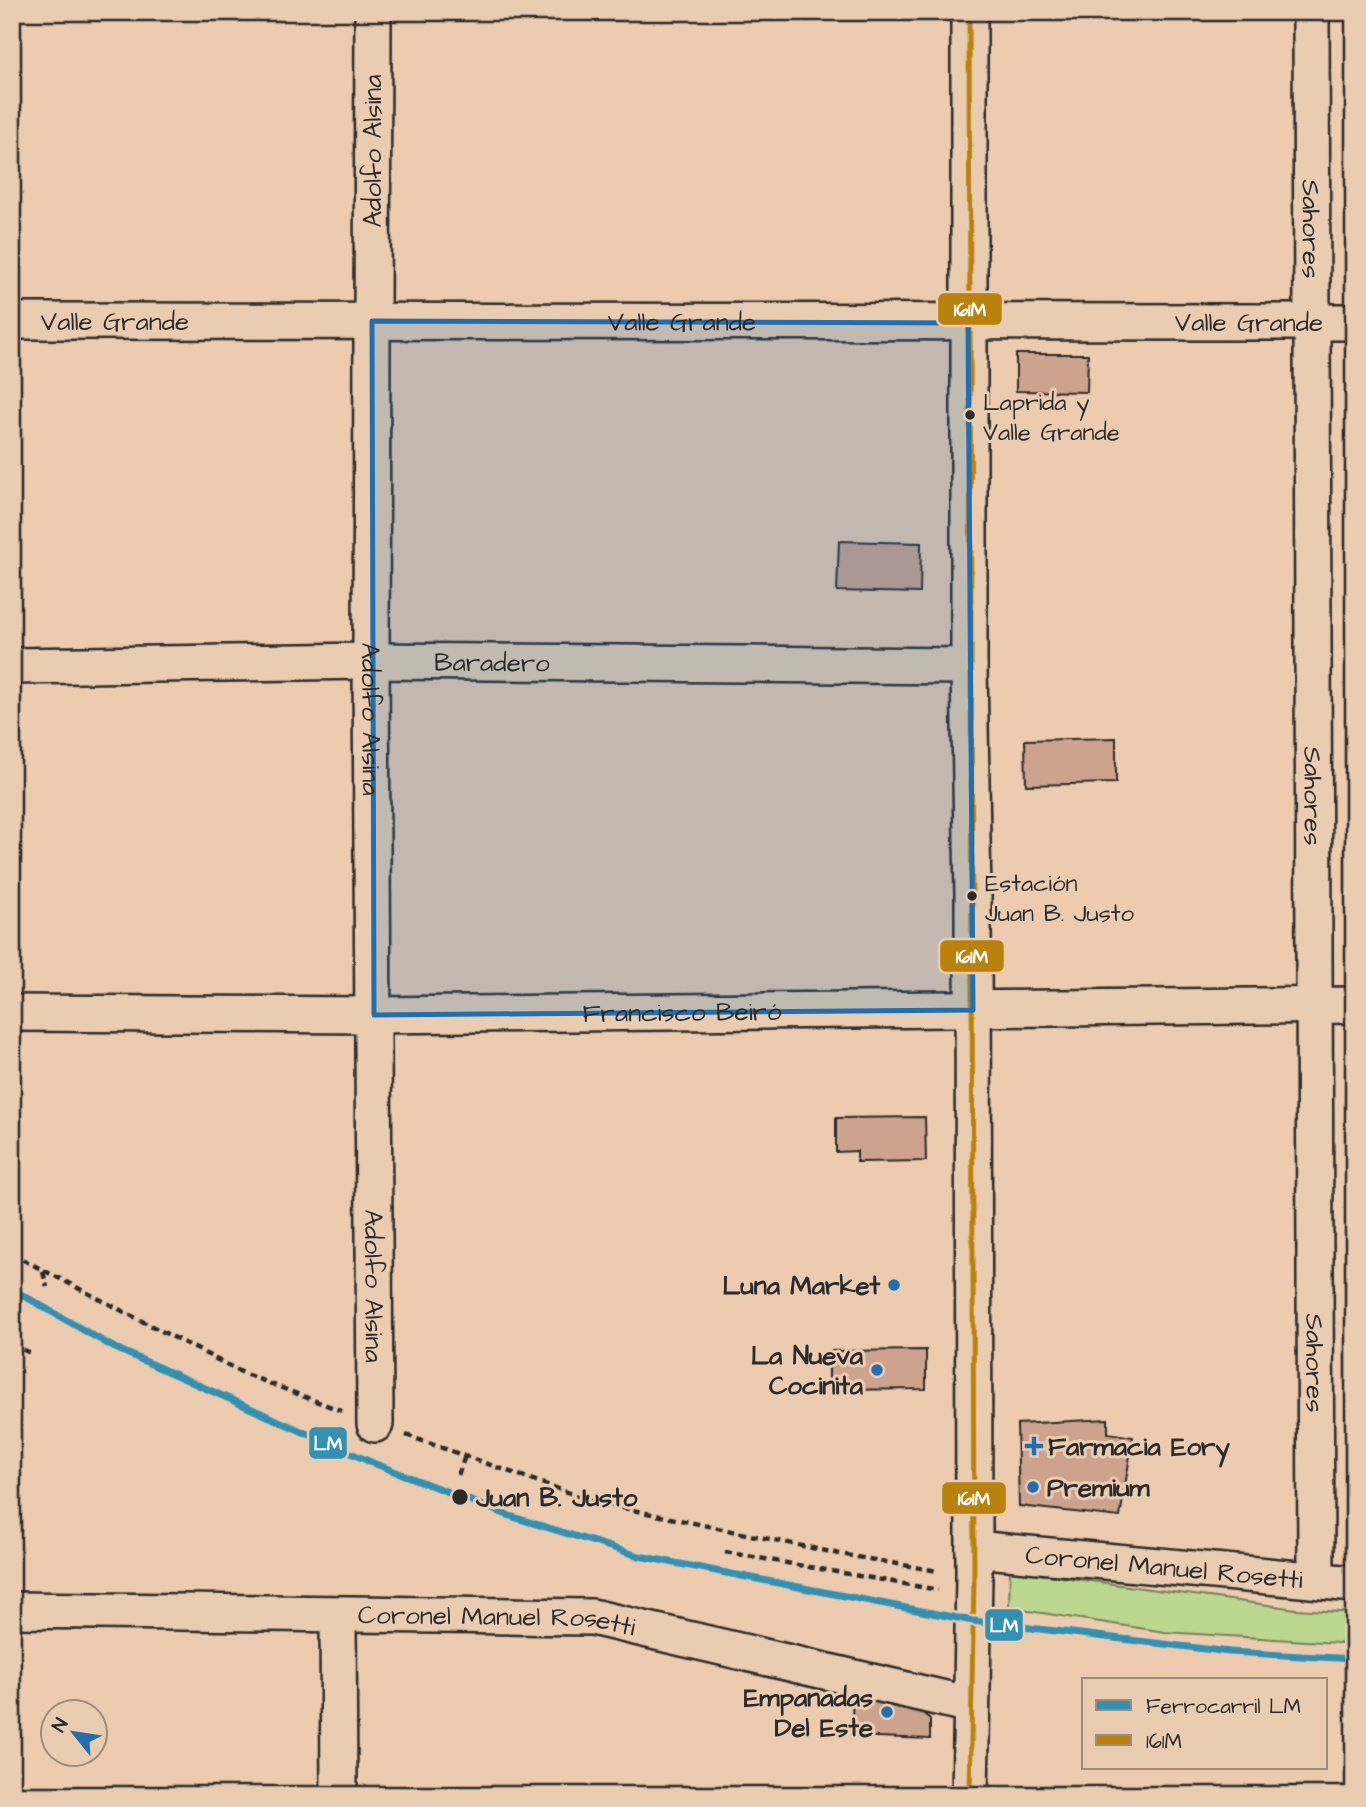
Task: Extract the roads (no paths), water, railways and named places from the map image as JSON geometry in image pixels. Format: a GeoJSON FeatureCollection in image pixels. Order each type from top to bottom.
{"type":"FeatureCollection","features":[{"type":"Feature","properties":{"kind":"street","name":"Adolfo Alsina"},"geometry":{"type":"LineString","coordinates":[[373,12],[371,661],[375,1424]]}},
{"type":"Feature","properties":{"kind":"street"},"geometry":{"type":"LineString","coordinates":[[969,12],[974,1574],[970,1795]]}},
{"type":"Feature","properties":{"kind":"street","name":"Sahores"},"geometry":{"type":"LineString","coordinates":[[1311,12],[1316,1580]]}},
{"type":"Feature","properties":{"kind":"street","name":"Valle Grande"},"geometry":{"type":"LineString","coordinates":[[12,321],[1354,322]]}},
{"type":"Feature","properties":{"kind":"street","name":"Baradero"},"geometry":{"type":"LineString","coordinates":[[12,666],[371,661],[969,666]]}},
{"type":"Feature","properties":{"kind":"street","name":"Francisco Beiró"},"geometry":{"type":"LineString","coordinates":[[12,1013],[374,1015],[1354,1005]]}},
{"type":"Feature","properties":{"kind":"street","name":"Coronel Manuel Rosetti"},"geometry":{"type":"LineString","coordinates":[[974,1574],[1316,1580],[1354,1584]]}},
{"type":"Feature","properties":{"kind":"street","name":"Coronel Manuel Rosetti"},"geometry":{"type":"LineString","coordinates":[[12,1609],[592,1617],[971,1705]]}},
{"type":"Feature","properties":{"kind":"street"},"geometry":{"type":"LineString","coordinates":[[338,1615],[339,1795]]}},
{"type":"Feature","properties":{"kind":"rail line","name":"LM"},"geometry":{"type":"LineString","coordinates":[[12,1289],[113,1347],[373,1463],[510,1516],[639,1556],[973,1621],[1230,1652],[1354,1659]]}},
{"type":"Feature","properties":{"kind":"place","name":"Laprida y Valle Grande"},"geometry":{"type":"Point","coordinates":[970,415]}},
{"type":"Feature","properties":{"kind":"place","name":"Estación Juan B. Justo"},"geometry":{"type":"Point","coordinates":[972,896]}},
{"type":"Feature","properties":{"kind":"place","name":"Luna Market"},"geometry":{"type":"Point","coordinates":[894,1285]}},
{"type":"Feature","properties":{"kind":"place","name":"La Nueva Cocinita"},"geometry":{"type":"Point","coordinates":[877,1370]}},
{"type":"Feature","properties":{"kind":"place","name":"Farmacia Eory"},"geometry":{"type":"Point","coordinates":[1034,1446]}},
{"type":"Feature","properties":{"kind":"place","name":"Premium"},"geometry":{"type":"Point","coordinates":[1033,1487]}},
{"type":"Feature","properties":{"kind":"place","name":"Juan B. Justo"},"geometry":{"type":"Point","coordinates":[460,1497]}},
{"type":"Feature","properties":{"kind":"place","name":"Empanadas Del Este"},"geometry":{"type":"Point","coordinates":[887,1712]}}]}
